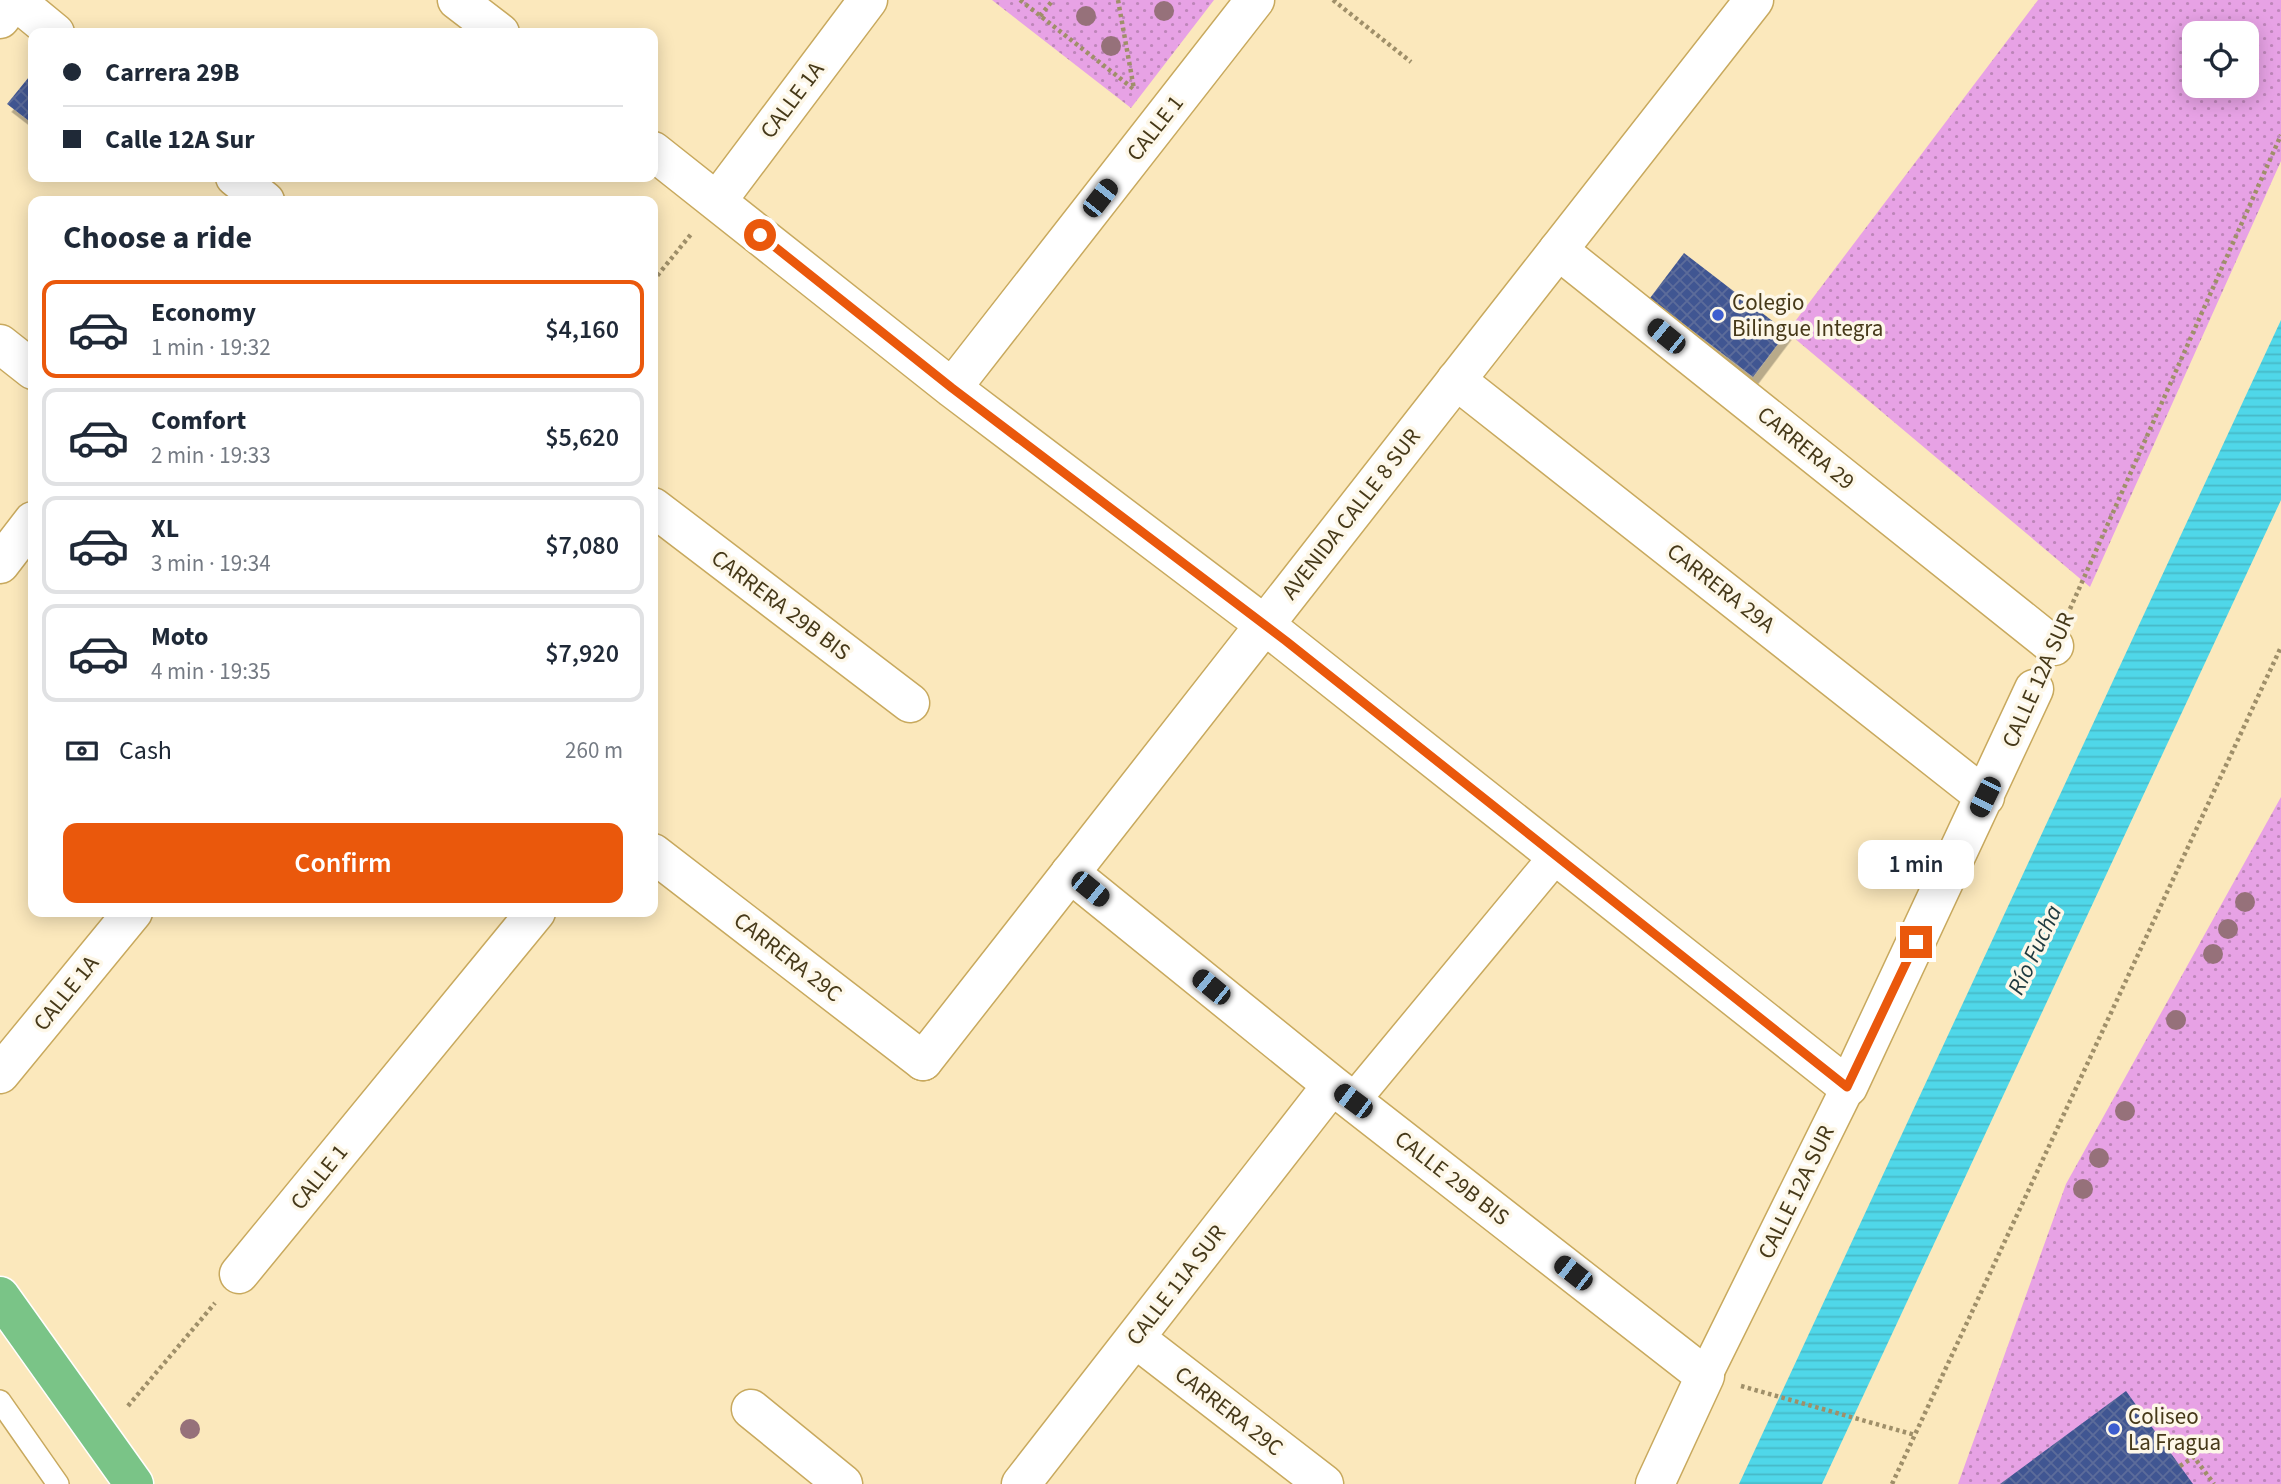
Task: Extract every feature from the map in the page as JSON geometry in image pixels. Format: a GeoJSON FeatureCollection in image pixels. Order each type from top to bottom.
{"type":"FeatureCollection","features":[{"type":"Feature","properties":{"kind":"highway"},"geometry":{"type":"LineString","coordinates":[[0,1296],[134,1484]]}},
{"type":"Feature","properties":{"kind":"street"},"geometry":{"type":"LineString","coordinates":[[0,19],[15,0],[49,28]]}},
{"type":"Feature","properties":{"kind":"street"},"geometry":{"type":"LineString","coordinates":[[457,0],[493,28]]}},
{"type":"Feature","properties":{"kind":"street","name":"CALLE 1A"},"geometry":{"type":"LineString","coordinates":[[717,201],[868,0]]}},
{"type":"Feature","properties":{"kind":"street","name":"CALLE 1"},"geometry":{"type":"LineString","coordinates":[[952,388],[1255,0]]}},
{"type":"Feature","properties":{"kind":"street","name":"AVENIDA CALLE 8 SUR"},"geometry":{"type":"LineString","coordinates":[[923,1061],[1754,0]]}},
{"type":"Feature","properties":{"kind":"street"},"geometry":{"type":"LineString","coordinates":[[658,155],[952,388],[1265,625],[1847,1087]]}},
{"type":"Feature","properties":{"kind":"street"},"geometry":{"type":"LineString","coordinates":[[240,182],[259,196]]}},
{"type":"Feature","properties":{"kind":"street","name":"CARRERA 29"},"geometry":{"type":"LineString","coordinates":[[1558,250],[2054,646]]}},
{"type":"Feature","properties":{"kind":"street"},"geometry":{"type":"LineString","coordinates":[[0,344],[28,366]]}},
{"type":"Feature","properties":{"kind":"street","name":"CARRERA 29A"},"geometry":{"type":"LineString","coordinates":[[1456,380],[1985,797]]}},
{"type":"Feature","properties":{"kind":"street","name":"CARRERA 29B BIS"},"geometry":{"type":"LineString","coordinates":[[658,511],[910,703]]}},
{"type":"Feature","properties":{"kind":"street"},"geometry":{"type":"LineString","coordinates":[[0,564],[28,528]]}},
{"type":"Feature","properties":{"kind":"street","name":"CALLE 12A SUR"},"geometry":{"type":"LineString","coordinates":[[1655,1484],[1847,1087],[2034,689]]}},
{"type":"Feature","properties":{"kind":"street","name":"CALLE 11A SUR"},"geometry":{"type":"LineString","coordinates":[[1021,1484],[1135,1338],[1343,1093],[1556,856]]}},
{"type":"Feature","properties":{"kind":"street","name":"CARRERA 29C"},"geometry":{"type":"LineString","coordinates":[[658,857],[923,1061]]}},
{"type":"Feature","properties":{"kind":"street","name":"CALLE 29B BIS"},"geometry":{"type":"LineString","coordinates":[[1070,873],[1343,1093],[1705,1376]]}},
{"type":"Feature","properties":{"kind":"street","name":"CALLE 1A"},"geometry":{"type":"LineString","coordinates":[[0,1074],[129,917]]}},
{"type":"Feature","properties":{"kind":"street","name":"CALLE 1"},"geometry":{"type":"LineString","coordinates":[[239,1274],[532,917]]}},
{"type":"Feature","properties":{"kind":"street","name":"CARRERA 29C"},"geometry":{"type":"LineString","coordinates":[[1135,1338],[1324,1484]]}},
{"type":"Feature","properties":{"kind":"street"},"geometry":{"type":"LineString","coordinates":[[751,1409],[843,1484]]}},
{"type":"Feature","properties":{"kind":"lane"},"geometry":{"type":"LineString","coordinates":[[0,1401],[58,1484]]}},
{"type":"Feature","properties":{"kind":"path"},"geometry":{"type":"LineString","coordinates":[[1020,0],[1166,114]]}},
{"type":"Feature","properties":{"kind":"path"},"geometry":{"type":"LineString","coordinates":[[1041,16],[1053,0]]}},
{"type":"Feature","properties":{"kind":"path"},"geometry":{"type":"LineString","coordinates":[[1118,0],[1135,90]]}},
{"type":"Feature","properties":{"kind":"path"},"geometry":{"type":"LineString","coordinates":[[1333,0],[1410,62]]}},
{"type":"Feature","properties":{"kind":"path","name":"CALLE 12A SUR"},"geometry":{"type":"LineString","coordinates":[[2054,646],[2281,135]]}},
{"type":"Feature","properties":{"kind":"path"},"geometry":{"type":"LineString","coordinates":[[658,275],[717,201]]}},
{"type":"Feature","properties":{"kind":"path"},"geometry":{"type":"LineString","coordinates":[[1892,1484],[2281,647]]}},
{"type":"Feature","properties":{"kind":"path"},"geometry":{"type":"LineString","coordinates":[[100,1439],[239,1274]]}},
{"type":"Feature","properties":{"kind":"path"},"geometry":{"type":"LineString","coordinates":[[1779,1397],[1915,1434]]}},
{"type":"Feature","properties":{"kind":"path"},"geometry":{"type":"LineString","coordinates":[[2180,1466],[2194,1457],[2214,1484]]}},
{"type":"Feature","properties":{"kind":"shaded area"},"geometry":{"type":"Polygon","coordinates":[[[992,0],[1214,0],[1131,108],[992,0]]]}},
{"type":"Feature","properties":{"kind":"shaded area"},"geometry":{"type":"Polygon","coordinates":[[[2038,0],[2281,0],[2281,161],[2090,587],[1787,332],[2038,0]]]}},
{"type":"Feature","properties":{"kind":"shaded area"},"geometry":{"type":"Polygon","coordinates":[[[2281,797],[2281,1484],[1958,1484],[2066,1184],[2281,797]]]}},
{"type":"Feature","properties":{"kind":"water","name":"Río Fucha"},"geometry":{"type":"Polygon","coordinates":[[[2281,320],[2281,500],[1822,1484],[1739,1484],[2281,320]]]}},
{"type":"Feature","properties":{"kind":"building"},"geometry":{"type":"Polygon","coordinates":[[[28,78],[28,120],[7,104],[28,78]]]}},
{"type":"Feature","properties":{"kind":"building","name":"Colegio Bilingue Integra"},"geometry":{"type":"Polygon","coordinates":[[[1684,253],[1787,332],[1753,377],[1650,298],[1684,253]]]}},
{"type":"Feature","properties":{"kind":"building","name":"Coliseo La Fragua"},"geometry":{"type":"Polygon","coordinates":[[[2126,1391],[2193,1484],[2000,1484],[2126,1391]]]}},
{"type":"Feature","properties":{"kind":"place","name":"Colegio Bilingue Integra"},"geometry":{"type":"Point","coordinates":[1718,315]}},
{"type":"Feature","properties":{"kind":"place","name":"Coliseo La Fragua"},"geometry":{"type":"Point","coordinates":[2114,1429]}},
{"type":"Feature","properties":{"kind":"route"},"geometry":{"type":"LineString","coordinates":[[760,235],[952,388],[1286,641],[1847,1087],[1916,942]]}}]}
